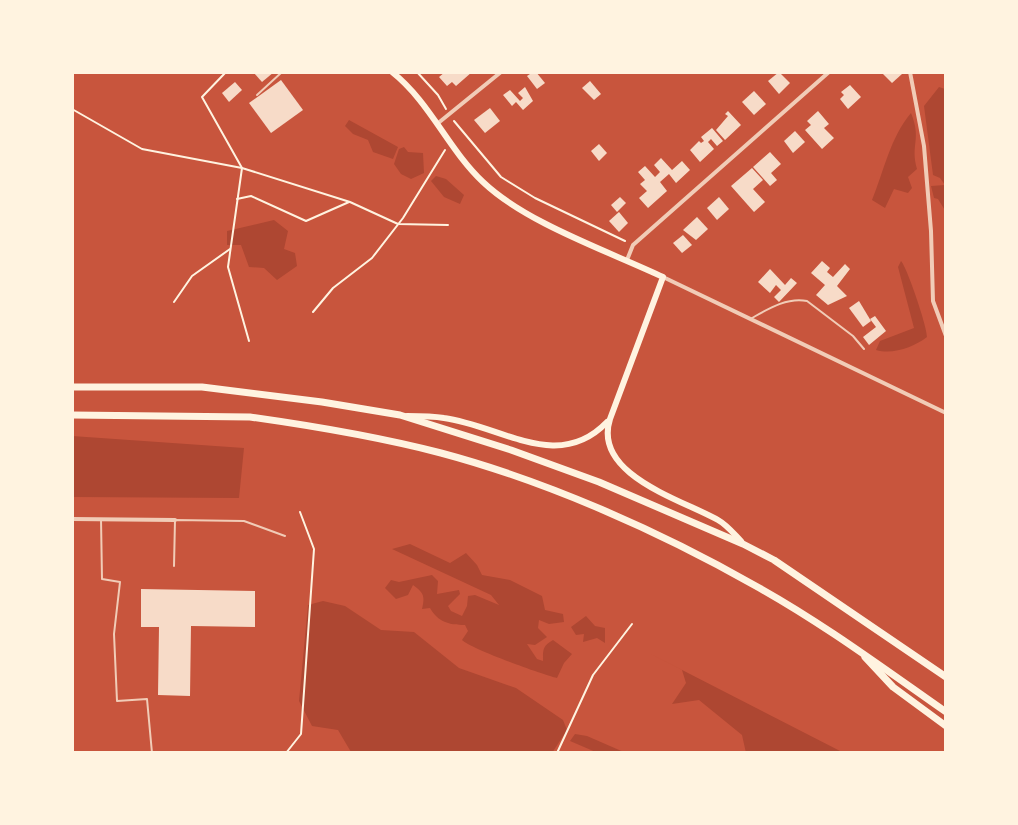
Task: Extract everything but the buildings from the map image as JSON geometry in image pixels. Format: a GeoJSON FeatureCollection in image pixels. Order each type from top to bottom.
{"type":"FeatureCollection","features":[{"type":"Feature","properties":{"kind":"main road"},"geometry":{"type":"LineString","coordinates":[[392,72],[408,85],[479,178],[500,197],[523,212],[663,277],[608,425],[612,451],[629,472],[650,487],[721,522],[743,544]]}},
{"type":"Feature","properties":{"kind":"main road"},"geometry":{"type":"LineString","coordinates":[[72,387],[202,387],[322,402],[400,415],[445,418],[544,447],[562,447],[589,438],[610,419]]}},
{"type":"Feature","properties":{"kind":"main road"},"geometry":{"type":"LineString","coordinates":[[72,415],[250,417],[338,431],[442,454],[585,504],[679,545],[754,585],[858,650],[946,712]]}},
{"type":"Feature","properties":{"kind":"main road"},"geometry":{"type":"LineString","coordinates":[[400,415],[555,465],[664,508],[743,544],[786,567],[946,677]]}},
{"type":"Feature","properties":{"kind":"main road"},"geometry":{"type":"LineString","coordinates":[[858,650],[893,687],[946,726]]}},
{"type":"Feature","properties":{"kind":"street"},"geometry":{"type":"LineString","coordinates":[[437,124],[501,72]]}},
{"type":"Feature","properties":{"kind":"street"},"geometry":{"type":"LineString","coordinates":[[627,260],[633,245],[829,72]]}},
{"type":"Feature","properties":{"kind":"street"},"geometry":{"type":"LineString","coordinates":[[910,72],[924,146],[933,301],[946,336]]}},
{"type":"Feature","properties":{"kind":"street"},"geometry":{"type":"LineString","coordinates":[[663,277],[946,413]]}},
{"type":"Feature","properties":{"kind":"street"},"geometry":{"type":"LineString","coordinates":[[72,519],[175,520]]}},
{"type":"Feature","properties":{"kind":"lane"},"geometry":{"type":"LineString","coordinates":[[257,95],[282,72]]}},
{"type":"Feature","properties":{"kind":"lane"},"geometry":{"type":"LineString","coordinates":[[751,319],[782,303],[799,299],[807,301],[853,336],[864,349]]}},
{"type":"Feature","properties":{"kind":"lane"},"geometry":{"type":"LineString","coordinates":[[101,519],[102,579],[120,582],[114,634],[117,701],[147,699],[152,753]]}},
{"type":"Feature","properties":{"kind":"lane"},"geometry":{"type":"LineString","coordinates":[[174,566],[175,520],[244,521],[285,536]]}},
{"type":"Feature","properties":{"kind":"path"},"geometry":{"type":"LineString","coordinates":[[226,72],[202,97],[242,168],[228,267],[249,341]]}},
{"type":"Feature","properties":{"kind":"path"},"geometry":{"type":"LineString","coordinates":[[417,72],[501,177],[535,198],[633,245]]}},
{"type":"Feature","properties":{"kind":"path"},"geometry":{"type":"LineString","coordinates":[[72,109],[142,149],[242,168],[350,202],[398,224],[448,225]]}},
{"type":"Feature","properties":{"kind":"path"},"geometry":{"type":"LineString","coordinates":[[313,312],[333,288],[372,258],[398,224],[450,141]]}},
{"type":"Feature","properties":{"kind":"path"},"geometry":{"type":"LineString","coordinates":[[236,199],[251,196],[306,221],[350,202]]}},
{"type":"Feature","properties":{"kind":"path"},"geometry":{"type":"LineString","coordinates":[[174,302],[192,276],[230,249]]}},
{"type":"Feature","properties":{"kind":"path"},"geometry":{"type":"LineString","coordinates":[[286,753],[301,734],[314,549],[300,512]]}},
{"type":"Feature","properties":{"kind":"path"},"geometry":{"type":"LineString","coordinates":[[557,753],[593,675],[632,624]]}},
{"type":"Feature","properties":{"kind":"shaded area"},"geometry":{"type":"Polygon","coordinates":[[[946,84],[946,212],[934,198],[931,186],[945,185],[933,175],[924,106],[939,87],[945,89],[946,84]]]}},
{"type":"Feature","properties":{"kind":"shaded area"},"geometry":{"type":"Polygon","coordinates":[[[911,113],[916,130],[917,169],[908,177],[912,188],[908,193],[894,189],[885,208],[872,200],[893,144],[911,113]]]}},
{"type":"Feature","properties":{"kind":"shaded area"},"geometry":{"type":"Polygon","coordinates":[[[349,120],[398,147],[393,159],[373,152],[368,140],[353,134],[345,126],[349,120]]]}},
{"type":"Feature","properties":{"kind":"shaded area"},"geometry":{"type":"Polygon","coordinates":[[[404,147],[408,152],[423,153],[424,173],[411,179],[401,174],[394,164],[399,149],[404,147]]]}},
{"type":"Feature","properties":{"kind":"shaded area"},"geometry":{"type":"Polygon","coordinates":[[[436,176],[446,179],[464,195],[460,204],[444,197],[431,181],[436,176]]]}},
{"type":"Feature","properties":{"kind":"shaded area"},"geometry":{"type":"Polygon","coordinates":[[[274,220],[288,231],[284,249],[295,253],[297,266],[277,280],[264,268],[249,267],[241,245],[227,245],[227,231],[274,220]]]}},
{"type":"Feature","properties":{"kind":"shaded area"},"geometry":{"type":"Polygon","coordinates":[[[901,261],[917,298],[927,337],[903,349],[876,350],[880,341],[914,328],[898,267],[901,261]]]}},
{"type":"Feature","properties":{"kind":"shaded area"},"geometry":{"type":"Polygon","coordinates":[[[72,436],[244,448],[239,498],[72,497],[72,436]]]}},
{"type":"Feature","properties":{"kind":"shaded area"},"geometry":{"type":"Polygon","coordinates":[[[410,544],[450,563],[466,553],[482,575],[510,580],[542,596],[545,610],[563,614],[564,622],[549,624],[539,620],[538,628],[547,637],[535,645],[527,644],[537,659],[543,661],[544,649],[553,640],[572,654],[557,678],[468,644],[462,640],[468,631],[465,625],[444,622],[430,608],[422,609],[423,595],[413,585],[408,595],[396,599],[385,588],[391,580],[399,582],[432,575],[438,581],[437,594],[459,590],[460,594],[448,606],[462,616],[468,596],[475,595],[499,605],[491,595],[392,549],[410,544]]]}},
{"type":"Feature","properties":{"kind":"shaded area"},"geometry":{"type":"Polygon","coordinates":[[[323,601],[345,606],[381,630],[414,632],[459,668],[516,688],[563,720],[567,730],[552,753],[351,752],[338,730],[312,726],[299,701],[308,605],[323,601]]]}},
{"type":"Feature","properties":{"kind":"shaded area"},"geometry":{"type":"Polygon","coordinates":[[[586,616],[595,626],[605,628],[605,643],[597,638],[583,642],[584,634],[576,635],[571,627],[586,616]]]}},
{"type":"Feature","properties":{"kind":"shaded area"},"geometry":{"type":"Polygon","coordinates":[[[649,653],[844,753],[746,753],[742,735],[699,700],[672,704],[686,683],[682,670],[649,653]]]}},
{"type":"Feature","properties":{"kind":"shaded area"},"geometry":{"type":"Polygon","coordinates":[[[575,734],[626,753],[598,753],[570,741],[575,734]]]}}]}
